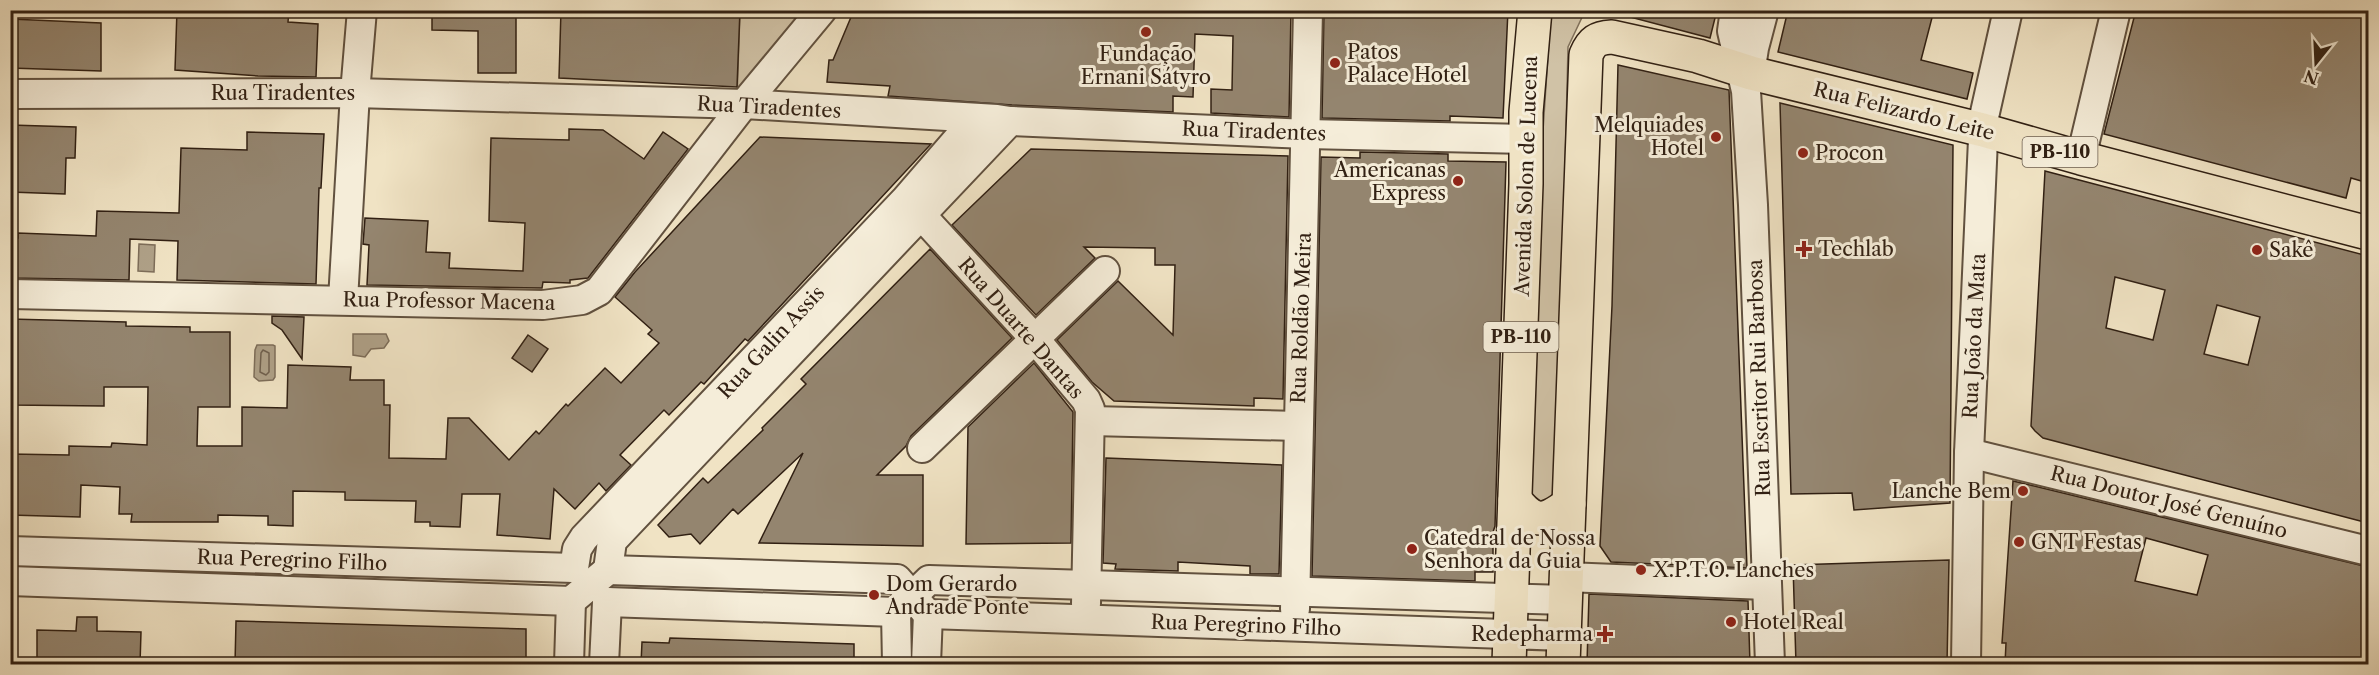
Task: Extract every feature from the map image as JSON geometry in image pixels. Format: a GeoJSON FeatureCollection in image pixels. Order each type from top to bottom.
{"type":"FeatureCollection","features":[{"type":"Feature","properties":{"kind":"main road","name":"Avenida Solon de Lucena"},"geometry":{"type":"LineString","coordinates":[[1510,649],[1526,139],[1534,10]]}},
{"type":"Feature","properties":{"kind":"main road","name":"Rua Felizardo Leite"},"geometry":{"type":"LineString","coordinates":[[1569,504],[1586,54],[1592,42],[1599,38],[1612,37],[1698,56],[1746,78],[1983,130],[2368,233]]}},
{"type":"Feature","properties":{"kind":"main road"},"geometry":{"type":"LineString","coordinates":[[1515,500],[1526,514],[1540,519],[1553,516],[1569,504]]}},
{"type":"Feature","properties":{"kind":"main road","name":"PB-110"},"geometry":{"type":"LineString","coordinates":[[1563,650],[1569,504]]}},
{"type":"Feature","properties":{"kind":"street"},"geometry":{"type":"LineString","coordinates":[[343,300],[362,10]]}},
{"type":"Feature","properties":{"kind":"street","name":"Rua Professor Macena"},"geometry":{"type":"LineString","coordinates":[[10,294],[543,305],[582,300],[599,291],[744,104],[822,10]]}},
{"type":"Feature","properties":{"kind":"street","name":"Rua Roldão Meira"},"geometry":{"type":"LineString","coordinates":[[1294,626],[1307,134],[1308,10]]}},
{"type":"Feature","properties":{"kind":"street","name":"Rua Escritor Rui Barbosa"},"geometry":{"type":"LineString","coordinates":[[1735,10],[1732,31],[1746,78],[1753,205],[1770,664]]}},
{"type":"Feature","properties":{"kind":"street","name":"Rua Escritor Rui Barbosa"},"geometry":{"type":"LineString","coordinates":[[1746,78],[1764,10]]}},
{"type":"Feature","properties":{"kind":"street","name":"Rua João da Mata"},"geometry":{"type":"LineString","coordinates":[[1966,664],[1969,453],[1983,130],[2008,10]]}},
{"type":"Feature","properties":{"kind":"street"},"geometry":{"type":"LineString","coordinates":[[2081,158],[2116,10]]}},
{"type":"Feature","properties":{"kind":"street","name":"Rua Tiradentes"},"geometry":{"type":"LineString","coordinates":[[10,94],[355,93],[744,104],[1010,121],[1307,134],[1526,139]]}},
{"type":"Feature","properties":{"kind":"street","name":"Rua Galin Assis"},"geometry":{"type":"LineString","coordinates":[[914,208],[976,118]]}},
{"type":"Feature","properties":{"kind":"street","name":"Rua Galin Assis"},"geometry":{"type":"LineString","coordinates":[[590,586],[577,549],[584,538],[914,208],[1010,121]]}},
{"type":"Feature","properties":{"kind":"street","name":"Rua Duarte Dantas"},"geometry":{"type":"LineString","coordinates":[[914,208],[1034,338],[1086,400],[1090,409],[1086,619]]}},
{"type":"Feature","properties":{"kind":"street"},"geometry":{"type":"LineString","coordinates":[[922,448],[1105,271]]}},
{"type":"Feature","properties":{"kind":"street"},"geometry":{"type":"LineString","coordinates":[[1091,421],[1298,426]]}},
{"type":"Feature","properties":{"kind":"street","name":"Rua Doutor José Genuíno"},"geometry":{"type":"LineString","coordinates":[[1969,453],[2368,551]]}},
{"type":"Feature","properties":{"kind":"street","name":"Rua Peregrino Filho"},"geometry":{"type":"LineString","coordinates":[[10,551],[590,586]]}},
{"type":"Feature","properties":{"kind":"street","name":"Rua Peregrino Filho"},"geometry":{"type":"LineString","coordinates":[[10,581],[590,586],[912,596],[1087,586],[1511,598],[1566,579],[1765,576]]}},
{"type":"Feature","properties":{"kind":"street"},"geometry":{"type":"LineString","coordinates":[[569,664],[590,586]]}},
{"type":"Feature","properties":{"kind":"street"},"geometry":{"type":"LineString","coordinates":[[590,586],[604,664]]}},
{"type":"Feature","properties":{"kind":"street"},"geometry":{"type":"LineString","coordinates":[[897,664],[912,596]]}},
{"type":"Feature","properties":{"kind":"street"},"geometry":{"type":"LineString","coordinates":[[912,596],[926,664]]}},
{"type":"Feature","properties":{"kind":"street","name":"Rua Peregrino Filho"},"geometry":{"type":"LineString","coordinates":[[912,596],[1086,619],[1294,626],[1510,649],[1563,650]]}},
{"type":"Feature","properties":{"kind":"shaded area"},"geometry":{"type":"Polygon","coordinates":[[[740,11],[804,11],[737,98],[740,11]]]}},
{"type":"Feature","properties":{"kind":"shaded area"},"geometry":{"type":"Polygon","coordinates":[[[1551,11],[1585,11],[1568,47],[1557,499],[1548,511],[1519,490],[1551,11]]]}},
{"type":"Feature","properties":{"kind":"water"},"geometry":{"type":"Polygon","coordinates":[[[139,244],[155,245],[154,272],[138,271],[139,244]]]}},
{"type":"Feature","properties":{"kind":"water"},"geometry":{"type":"Polygon","coordinates":[[[353,334],[386,334],[389,341],[384,348],[371,349],[365,357],[353,355],[353,334]]]}},
{"type":"Feature","properties":{"kind":"water"},"geometry":{"type":"Polygon","coordinates":[[[257,345],[275,346],[275,377],[273,380],[259,381],[254,377],[257,345]]]}},
{"type":"Feature","properties":{"kind":"building"},"geometry":{"type":"Polygon","coordinates":[[[177,10],[261,14],[261,10],[289,10],[288,22],[318,24],[316,77],[258,76],[175,70],[177,10]]]}},
{"type":"Feature","properties":{"kind":"building"},"geometry":{"type":"Polygon","coordinates":[[[432,10],[516,10],[516,73],[478,73],[478,31],[432,30],[432,10]]]}},
{"type":"Feature","properties":{"kind":"building"},"geometry":{"type":"Polygon","coordinates":[[[561,10],[740,10],[737,87],[559,78],[561,10]]]}},
{"type":"Feature","properties":{"kind":"building"},"geometry":{"type":"Polygon","coordinates":[[[854,10],[1291,10],[1289,117],[1211,113],[1211,89],[1232,90],[1233,36],[1195,34],[1193,97],[1173,96],[1173,112],[1012,105],[888,96],[890,86],[827,82],[829,60],[833,60],[854,10]]]}},
{"type":"Feature","properties":{"kind":"building"},"geometry":{"type":"Polygon","coordinates":[[[1324,10],[1508,10],[1503,118],[1450,116],[1450,121],[1322,118],[1324,10]]]}},
{"type":"Feature","properties":{"kind":"building"},"geometry":{"type":"Polygon","coordinates":[[[1631,10],[1717,10],[1710,38],[1630,17],[1631,10]]]}},
{"type":"Feature","properties":{"kind":"building"},"geometry":{"type":"Polygon","coordinates":[[[1788,10],[1934,10],[1921,60],[1973,73],[1967,99],[1778,52],[1788,10]]]}},
{"type":"Feature","properties":{"kind":"building"},"geometry":{"type":"Polygon","coordinates":[[[2136,10],[2368,10],[2368,183],[2351,178],[2346,198],[2104,134],[2136,10]]]}},
{"type":"Feature","properties":{"kind":"building"},"geometry":{"type":"Polygon","coordinates":[[[10,19],[101,23],[101,71],[10,68],[10,19]]]}},
{"type":"Feature","properties":{"kind":"building"},"geometry":{"type":"Polygon","coordinates":[[[1618,65],[1729,90],[1747,568],[1611,562],[1600,546],[1612,306],[1618,65]]]}},
{"type":"Feature","properties":{"kind":"building"},"geometry":{"type":"Polygon","coordinates":[[[1780,103],[1953,145],[1950,503],[1854,510],[1852,493],[1791,494],[1780,103]]]}},
{"type":"Feature","properties":{"kind":"building"},"geometry":{"type":"Polygon","coordinates":[[[10,125],[76,127],[75,158],[66,158],[65,194],[10,192],[10,125]]]}},
{"type":"Feature","properties":{"kind":"building"},"geometry":{"type":"Polygon","coordinates":[[[569,129],[603,130],[644,159],[663,132],[688,149],[588,278],[570,280],[570,283],[543,282],[542,288],[367,285],[369,245],[363,244],[365,218],[428,221],[426,252],[450,253],[449,268],[523,271],[525,223],[489,221],[491,138],[569,140],[569,129]]]}},
{"type":"Feature","properties":{"kind":"building"},"geometry":{"type":"Polygon","coordinates":[[[247,132],[324,134],[321,188],[319,188],[316,284],[177,280],[178,241],[130,239],[129,280],[10,278],[10,238],[18,238],[18,233],[96,236],[97,211],[179,213],[181,148],[247,150],[247,132]]]}},
{"type":"Feature","properties":{"kind":"building"},"geometry":{"type":"Polygon","coordinates":[[[760,137],[931,144],[748,341],[745,339],[704,384],[701,382],[669,415],[664,410],[620,455],[631,465],[606,491],[599,483],[575,509],[554,489],[550,539],[497,535],[500,494],[462,494],[460,527],[430,526],[430,522],[415,522],[416,501],[345,500],[345,492],[293,491],[293,526],[268,525],[268,516],[218,515],[218,522],[131,522],[132,514],[119,514],[120,487],[81,485],[80,517],[10,515],[10,454],[69,455],[69,446],[111,447],[112,443],[147,445],[148,387],[104,387],[104,406],[10,405],[10,319],[126,322],[126,326],[190,327],[190,332],[230,332],[230,407],[198,407],[197,446],[242,446],[242,407],[287,408],[288,365],[351,367],[350,380],[384,380],[384,405],[390,405],[389,458],[446,459],[448,418],[469,418],[509,460],[536,431],[539,434],[566,404],[568,406],[605,368],[621,383],[659,343],[648,334],[652,330],[615,297],[635,272],[760,137]]]}},
{"type":"Feature","properties":{"kind":"building"},"geometry":{"type":"Polygon","coordinates":[[[1031,149],[1288,156],[1283,399],[1254,398],[1254,406],[1114,401],[1092,382],[1057,340],[1118,281],[1173,335],[1175,265],[1155,265],[1155,248],[1084,247],[1095,258],[1036,315],[952,225],[1031,149]]]}},
{"type":"Feature","properties":{"kind":"building"},"geometry":{"type":"Polygon","coordinates":[[[1360,152],[1448,154],[1448,161],[1506,162],[1495,526],[1491,538],[1493,538],[1493,572],[1475,572],[1475,581],[1312,576],[1321,157],[1360,158],[1360,152]]]}},
{"type":"Feature","properties":{"kind":"building"},"geometry":{"type":"Polygon","coordinates":[[[2045,171],[2368,256],[2368,523],[2043,438],[2031,426],[2045,171]],[[2115,277],[2106,328],[2153,340],[2165,290],[2115,277]],[[2217,305],[2204,354],[2248,365],[2260,317],[2217,305]]]}},
{"type":"Feature","properties":{"kind":"building"},"geometry":{"type":"Polygon","coordinates":[[[930,249],[1012,338],[911,436],[906,446],[877,475],[923,475],[923,546],[759,543],[803,453],[738,514],[733,509],[700,544],[691,534],[669,537],[658,525],[703,478],[708,483],[763,430],[762,428],[806,384],[801,379],[930,249]]]}},
{"type":"Feature","properties":{"kind":"building"},"geometry":{"type":"Polygon","coordinates":[[[272,316],[304,317],[302,359],[282,330],[272,323],[272,316]]]}},
{"type":"Feature","properties":{"kind":"building"},"geometry":{"type":"Polygon","coordinates":[[[528,335],[548,349],[532,372],[512,358],[528,335]]]}},
{"type":"Feature","properties":{"kind":"building"},"geometry":{"type":"Polygon","coordinates":[[[1034,363],[1073,412],[1071,543],[966,544],[968,427],[1034,363]]]}},
{"type":"Feature","properties":{"kind":"building"},"geometry":{"type":"Polygon","coordinates":[[[1106,458],[1282,465],[1279,574],[1250,574],[1250,566],[1178,562],[1178,571],[1115,569],[1116,564],[1103,563],[1106,458]]]}},
{"type":"Feature","properties":{"kind":"building"},"geometry":{"type":"Polygon","coordinates":[[[2013,481],[2368,567],[2368,664],[2005,664],[2006,643],[2002,643],[2013,481]],[[2146,538],[2135,581],[2197,595],[2208,555],[2146,538]]]}},
{"type":"Feature","properties":{"kind":"building"},"geometry":{"type":"Polygon","coordinates":[[[1949,560],[1947,664],[1796,664],[1793,565],[1949,560]]]}},
{"type":"Feature","properties":{"kind":"building"},"geometry":{"type":"Polygon","coordinates":[[[1589,594],[1748,601],[1750,664],[1587,664],[1589,594]]]}},
{"type":"Feature","properties":{"kind":"building"},"geometry":{"type":"Polygon","coordinates":[[[77,617],[97,617],[97,631],[141,632],[140,664],[37,664],[37,630],[76,631],[77,617]]]}},
{"type":"Feature","properties":{"kind":"building"},"geometry":{"type":"Polygon","coordinates":[[[236,621],[526,629],[526,664],[235,664],[236,621]]]}},
{"type":"Feature","properties":{"kind":"building"},"geometry":{"type":"Polygon","coordinates":[[[670,638],[854,644],[854,664],[641,664],[642,642],[669,643],[670,638]]]}},
{"type":"Feature","properties":{"kind":"place","name":"Fundação Ernani Sátyro"},"geometry":{"type":"Point","coordinates":[1146,32]}},
{"type":"Feature","properties":{"kind":"place","name":"Patos Palace Hotel"},"geometry":{"type":"Point","coordinates":[1335,63]}},
{"type":"Feature","properties":{"kind":"place","name":"Melquiades Hotel"},"geometry":{"type":"Point","coordinates":[1716,137]}},
{"type":"Feature","properties":{"kind":"place","name":"Procon"},"geometry":{"type":"Point","coordinates":[1803,153]}},
{"type":"Feature","properties":{"kind":"place","name":"Americanas Express"},"geometry":{"type":"Point","coordinates":[1458,181]}},
{"type":"Feature","properties":{"kind":"place","name":"Techlab"},"geometry":{"type":"Point","coordinates":[1804,249]}},
{"type":"Feature","properties":{"kind":"place","name":"Sakê"},"geometry":{"type":"Point","coordinates":[2257,250]}},
{"type":"Feature","properties":{"kind":"place","name":"Lanche Bem"},"geometry":{"type":"Point","coordinates":[2023,491]}},
{"type":"Feature","properties":{"kind":"place","name":"GNT Festas"},"geometry":{"type":"Point","coordinates":[2019,542]}},
{"type":"Feature","properties":{"kind":"place","name":"Catedral de Nossa Senhora da Guia"},"geometry":{"type":"Point","coordinates":[1412,549]}},
{"type":"Feature","properties":{"kind":"place","name":"X.P.T.O. Lanches"},"geometry":{"type":"Point","coordinates":[1641,570]}},
{"type":"Feature","properties":{"kind":"place","name":"Dom Gerardo Andrade Ponte"},"geometry":{"type":"Point","coordinates":[874,595]}},
{"type":"Feature","properties":{"kind":"place","name":"Hotel Real"},"geometry":{"type":"Point","coordinates":[1731,622]}},
{"type":"Feature","properties":{"kind":"place","name":"Redepharma"},"geometry":{"type":"Point","coordinates":[1605,634]}}]}
